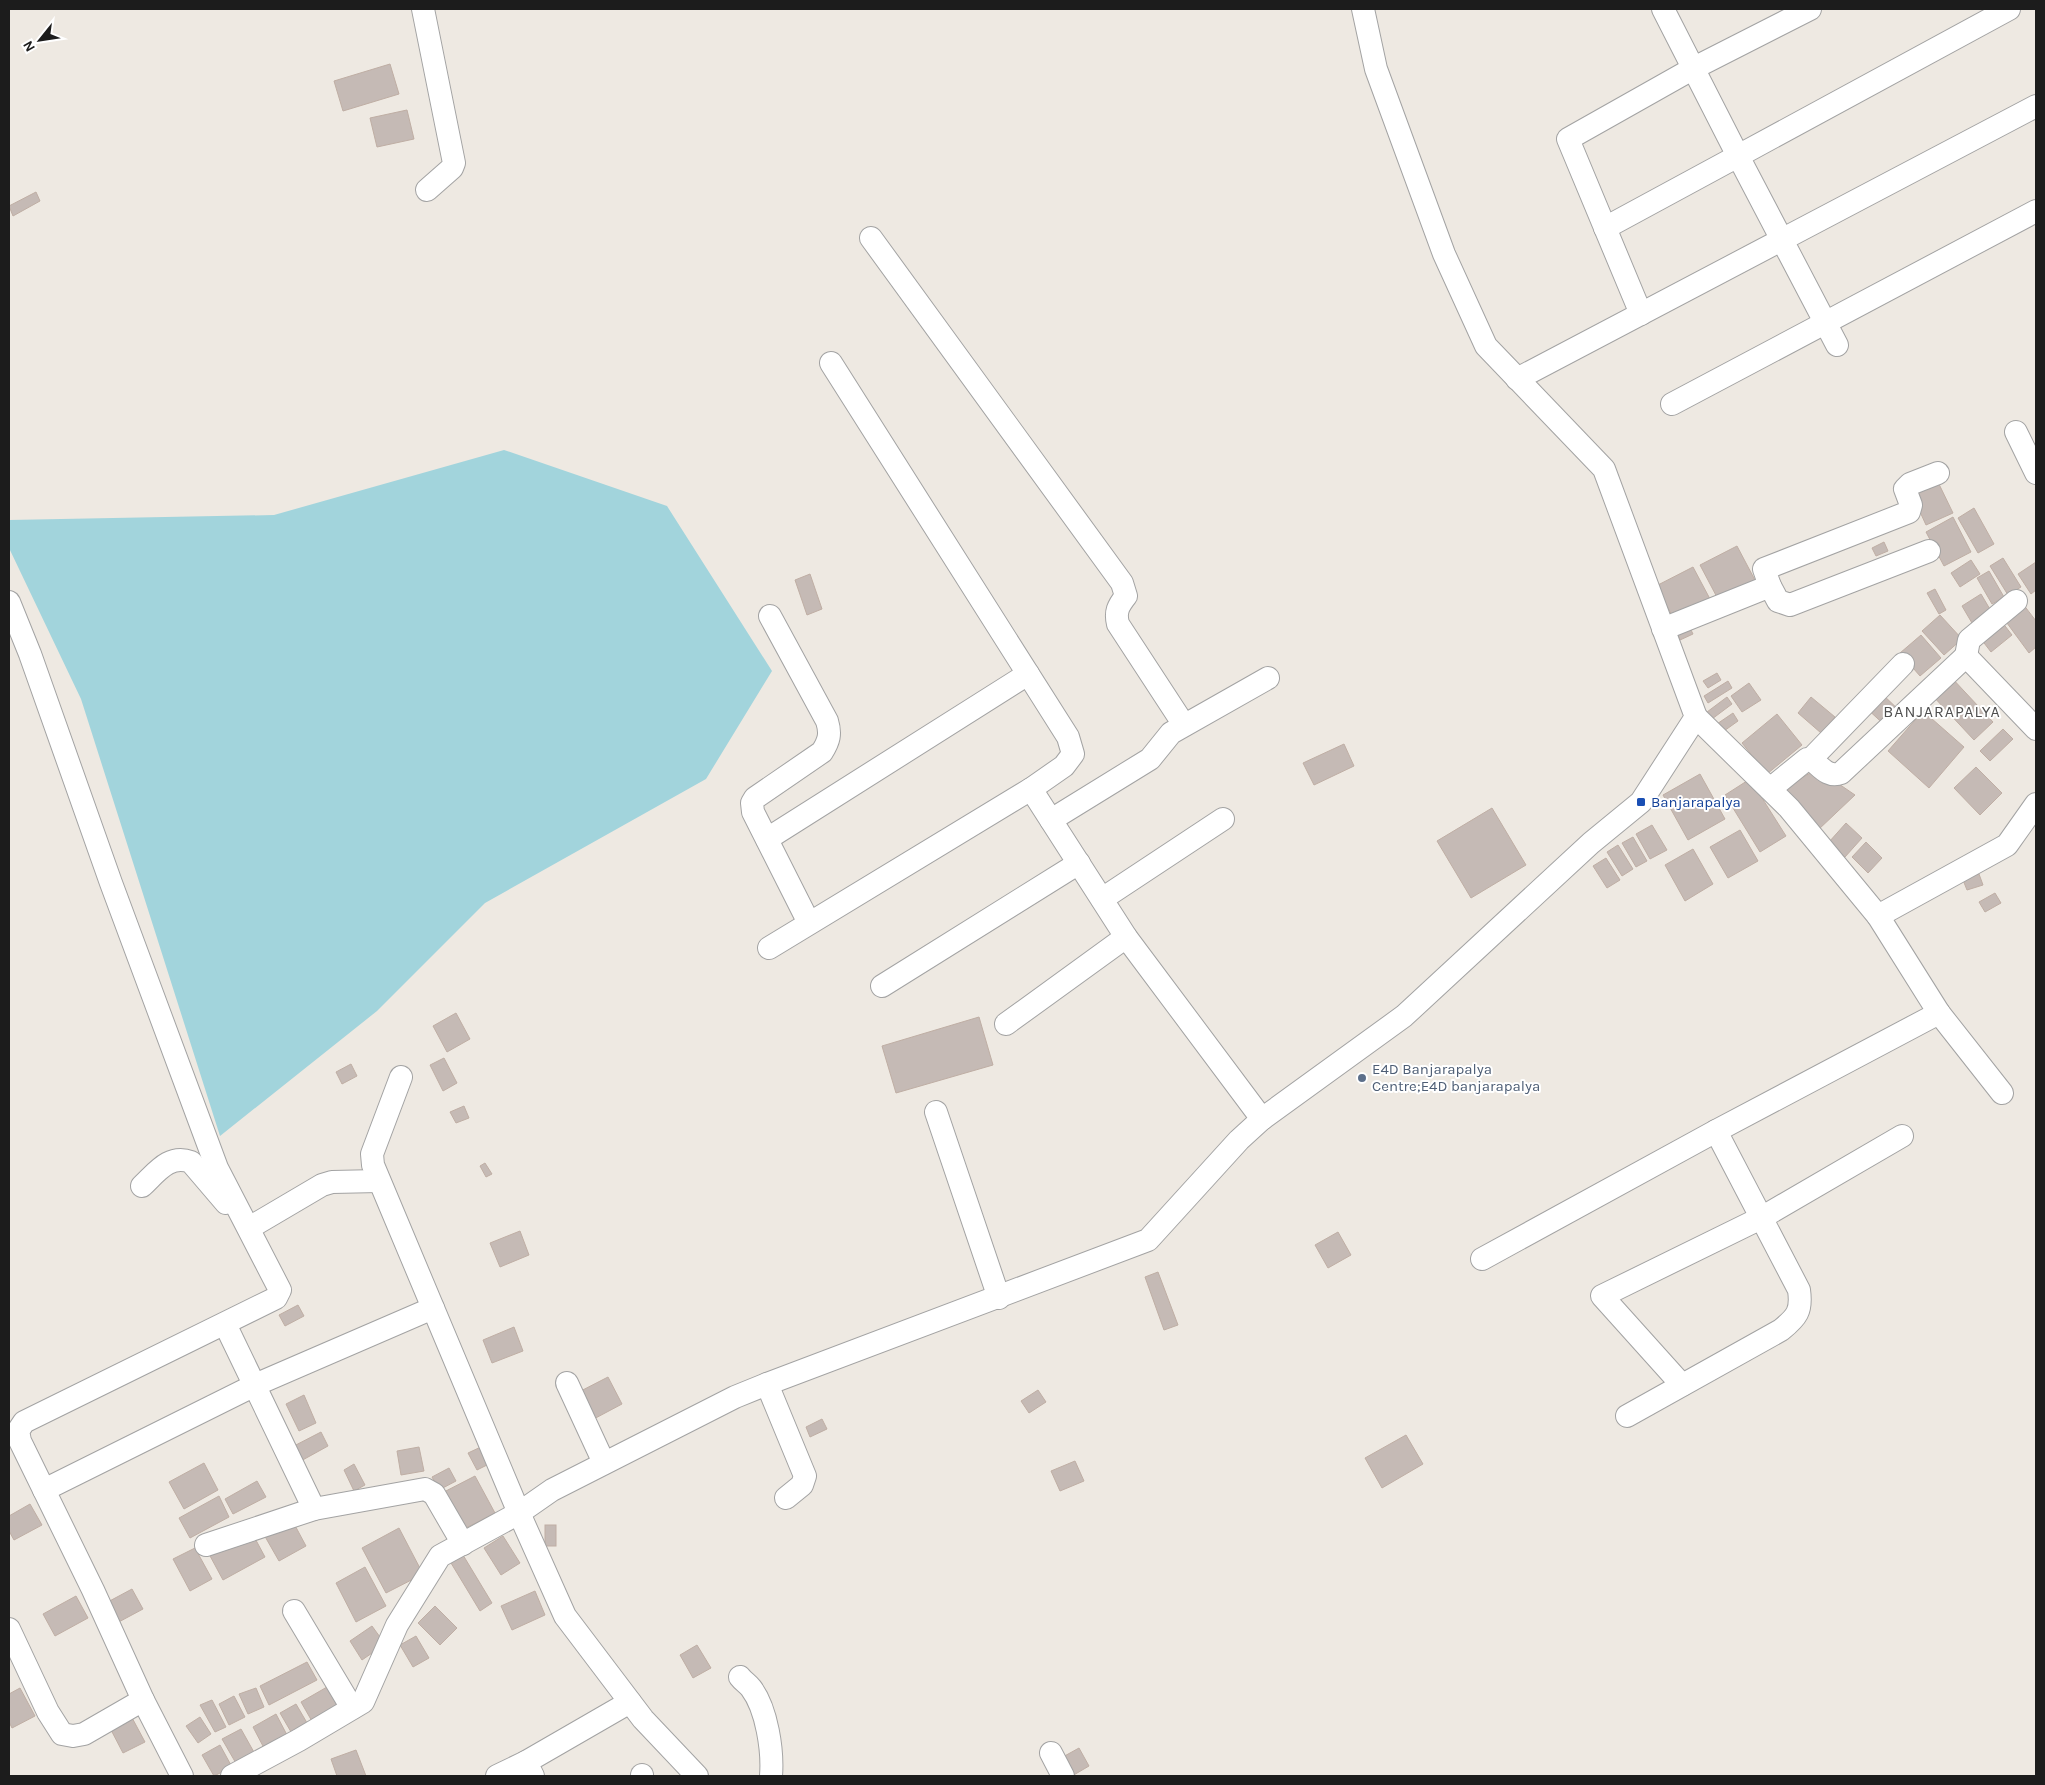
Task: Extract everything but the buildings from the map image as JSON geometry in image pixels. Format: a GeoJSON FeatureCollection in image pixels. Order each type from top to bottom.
{"type":"FeatureCollection","features":[{"type":"Feature","properties":{"kind":"street"},"geometry":{"type":"LineString","coordinates":[[423,9],[454,162],[452,168],[427,190]]}},
{"type":"Feature","properties":{"kind":"street"},"geometry":{"type":"LineString","coordinates":[[1363,9],[1376,69],[1444,254],[1486,346],[1604,469],[1696,717],[1789,808],[1878,916],[1939,1013],[2002,1093]]}},
{"type":"Feature","properties":{"kind":"street"},"geometry":{"type":"LineString","coordinates":[[1663,9],[1837,345]]}},
{"type":"Feature","properties":{"kind":"street"},"geometry":{"type":"LineString","coordinates":[[1641,314],[1568,140],[1694,68],[1810,9]]}},
{"type":"Feature","properties":{"kind":"street"},"geometry":{"type":"LineString","coordinates":[[1605,228],[2008,9]]}},
{"type":"Feature","properties":{"kind":"street"},"geometry":{"type":"LineString","coordinates":[[1518,379],[2036,106]]}},
{"type":"Feature","properties":{"kind":"street"},"geometry":{"type":"LineString","coordinates":[[1672,404],[2036,212]]}},
{"type":"Feature","properties":{"kind":"street"},"geometry":{"type":"LineString","coordinates":[[871,238],[1122,583],[1126,596],[1118,606],[1116,616],[1118,624],[1184,725]]}},
{"type":"Feature","properties":{"kind":"street"},"geometry":{"type":"LineString","coordinates":[[769,948],[1031,789],[1064,766],[1073,754],[1068,737],[831,362]]}},
{"type":"Feature","properties":{"kind":"street"},"geometry":{"type":"LineString","coordinates":[[2016,432],[2036,473]]}},
{"type":"Feature","properties":{"kind":"street"},"geometry":{"type":"LineString","coordinates":[[1929,550],[1790,605],[1778,601],[1764,569],[1909,512],[1910,504],[1905,489],[1910,484],[1938,473]]}},
{"type":"Feature","properties":{"kind":"street"},"geometry":{"type":"LineString","coordinates":[[1663,629],[1770,586]]}},
{"type":"Feature","properties":{"kind":"street"},"geometry":{"type":"LineString","coordinates":[[1770,789],[1804,759],[1811,759],[1830,775],[1835,776],[1841,773],[1966,656],[1969,640],[2016,601]]}},
{"type":"Feature","properties":{"kind":"street"},"geometry":{"type":"LineString","coordinates":[[9,602],[30,654],[111,883],[206,1139],[218,1168],[280,1290],[276,1298],[24,1422],[18,1431],[18,1436],[93,1590],[143,1700],[182,1776]]}},
{"type":"Feature","properties":{"kind":"street"},"geometry":{"type":"LineString","coordinates":[[770,616],[827,722],[830,732],[828,742],[822,752],[755,798],[752,803],[753,812],[809,923]]}},
{"type":"Feature","properties":{"kind":"street"},"geometry":{"type":"LineString","coordinates":[[1966,656],[2036,729]]}},
{"type":"Feature","properties":{"kind":"street"},"geometry":{"type":"LineString","coordinates":[[1811,759],[1903,664]]}},
{"type":"Feature","properties":{"kind":"street"},"geometry":{"type":"LineString","coordinates":[[767,839],[1028,674]]}},
{"type":"Feature","properties":{"kind":"street"},"geometry":{"type":"LineString","coordinates":[[1051,820],[1150,759],[1166,736],[1268,678]]}},
{"type":"Feature","properties":{"kind":"street"},"geometry":{"type":"LineString","coordinates":[[232,1776],[299,1740],[363,1702],[397,1625],[440,1556],[519,1513],[552,1490],[735,1397],[1148,1240],[1239,1140],[1262,1119],[1404,1016],[1591,843],[1641,802],[1696,717]]}},
{"type":"Feature","properties":{"kind":"street"},"geometry":{"type":"LineString","coordinates":[[1031,789],[1126,938],[1262,1119]]}},
{"type":"Feature","properties":{"kind":"street"},"geometry":{"type":"LineString","coordinates":[[1878,916],[2007,846],[2036,804]]}},
{"type":"Feature","properties":{"kind":"street"},"geometry":{"type":"LineString","coordinates":[[1102,899],[1223,819]]}},
{"type":"Feature","properties":{"kind":"street"},"geometry":{"type":"LineString","coordinates":[[882,986],[1079,863]]}},
{"type":"Feature","properties":{"kind":"street"},"geometry":{"type":"LineString","coordinates":[[1006,1024],[1126,938]]}},
{"type":"Feature","properties":{"kind":"street"},"geometry":{"type":"LineString","coordinates":[[1482,1259],[1716,1131],[1939,1013]]}},
{"type":"Feature","properties":{"kind":"street"},"geometry":{"type":"LineString","coordinates":[[401,1077],[372,1154],[373,1165],[519,1513],[565,1616],[643,1719],[697,1776]]}},
{"type":"Feature","properties":{"kind":"street"},"geometry":{"type":"LineString","coordinates":[[936,1112],[999,1298]]}},
{"type":"Feature","properties":{"kind":"street"},"geometry":{"type":"LineString","coordinates":[[1628,1416],[1781,1330],[1794,1319],[1801,1304],[1799,1290],[1716,1131]]}},
{"type":"Feature","properties":{"kind":"street"},"geometry":{"type":"LineString","coordinates":[[1682,1386],[1602,1296],[1761,1218],[1902,1136]]}},
{"type":"Feature","properties":{"kind":"street"},"geometry":{"type":"LineString","coordinates":[[142,1186],[168,1162],[183,1159],[191,1162],[222,1200],[244,1219]]}},
{"type":"Feature","properties":{"kind":"street"},"geometry":{"type":"LineString","coordinates":[[244,1219],[332,1182],[379,1182]]}},
{"type":"Feature","properties":{"kind":"street"},"geometry":{"type":"LineString","coordinates":[[44,1490],[255,1386],[433,1308]]}},
{"type":"Feature","properties":{"kind":"street"},"geometry":{"type":"LineString","coordinates":[[225,1324],[314,1509]]}},
{"type":"Feature","properties":{"kind":"street"},"geometry":{"type":"LineString","coordinates":[[567,1383],[604,1464]]}},
{"type":"Feature","properties":{"kind":"street"},"geometry":{"type":"LineString","coordinates":[[767,1384],[805,1476],[805,1482],[786,1498]]}},
{"type":"Feature","properties":{"kind":"street"},"geometry":{"type":"LineString","coordinates":[[206,1545],[314,1509],[410,1491],[430,1490],[464,1544]]}},
{"type":"Feature","properties":{"kind":"street"},"geometry":{"type":"LineString","coordinates":[[294,1611],[352,1708]]}},
{"type":"Feature","properties":{"kind":"street"},"geometry":{"type":"LineString","coordinates":[[9,1629],[48,1712],[62,1734],[73,1736],[84,1734],[143,1700]]}},
{"type":"Feature","properties":{"kind":"street"},"geometry":{"type":"LineString","coordinates":[[740,1677],[752,1688],[764,1718],[769,1737],[772,1765],[771,1776]]}},
{"type":"Feature","properties":{"kind":"street"},"geometry":{"type":"LineString","coordinates":[[498,1776],[529,1769],[630,1702]]}},
{"type":"Feature","properties":{"kind":"street"},"geometry":{"type":"LineString","coordinates":[[1051,1753],[1062,1776]]}},
{"type":"Feature","properties":{"kind":"water"},"geometry":{"type":"Polygon","coordinates":[[[504,450],[667,506],[772,671],[706,779],[485,903],[377,1011],[220,1136],[81,699],[9,548],[9,520],[274,515],[504,450]]]}},
{"type":"Feature","properties":{"kind":"place","name":"Banjarapalya"},"geometry":{"type":"Point","coordinates":[1641,802]}},
{"type":"Feature","properties":{"kind":"place","name":"E4D Banjarapalya Centre;E4D banjarapalya"},"geometry":{"type":"Point","coordinates":[1362,1078]}},
{"type":"Feature","properties":{"kind":"district","name":"BANJARAPALYA"},"geometry":{"type":"Point","coordinates":[1942,711]}}]}
